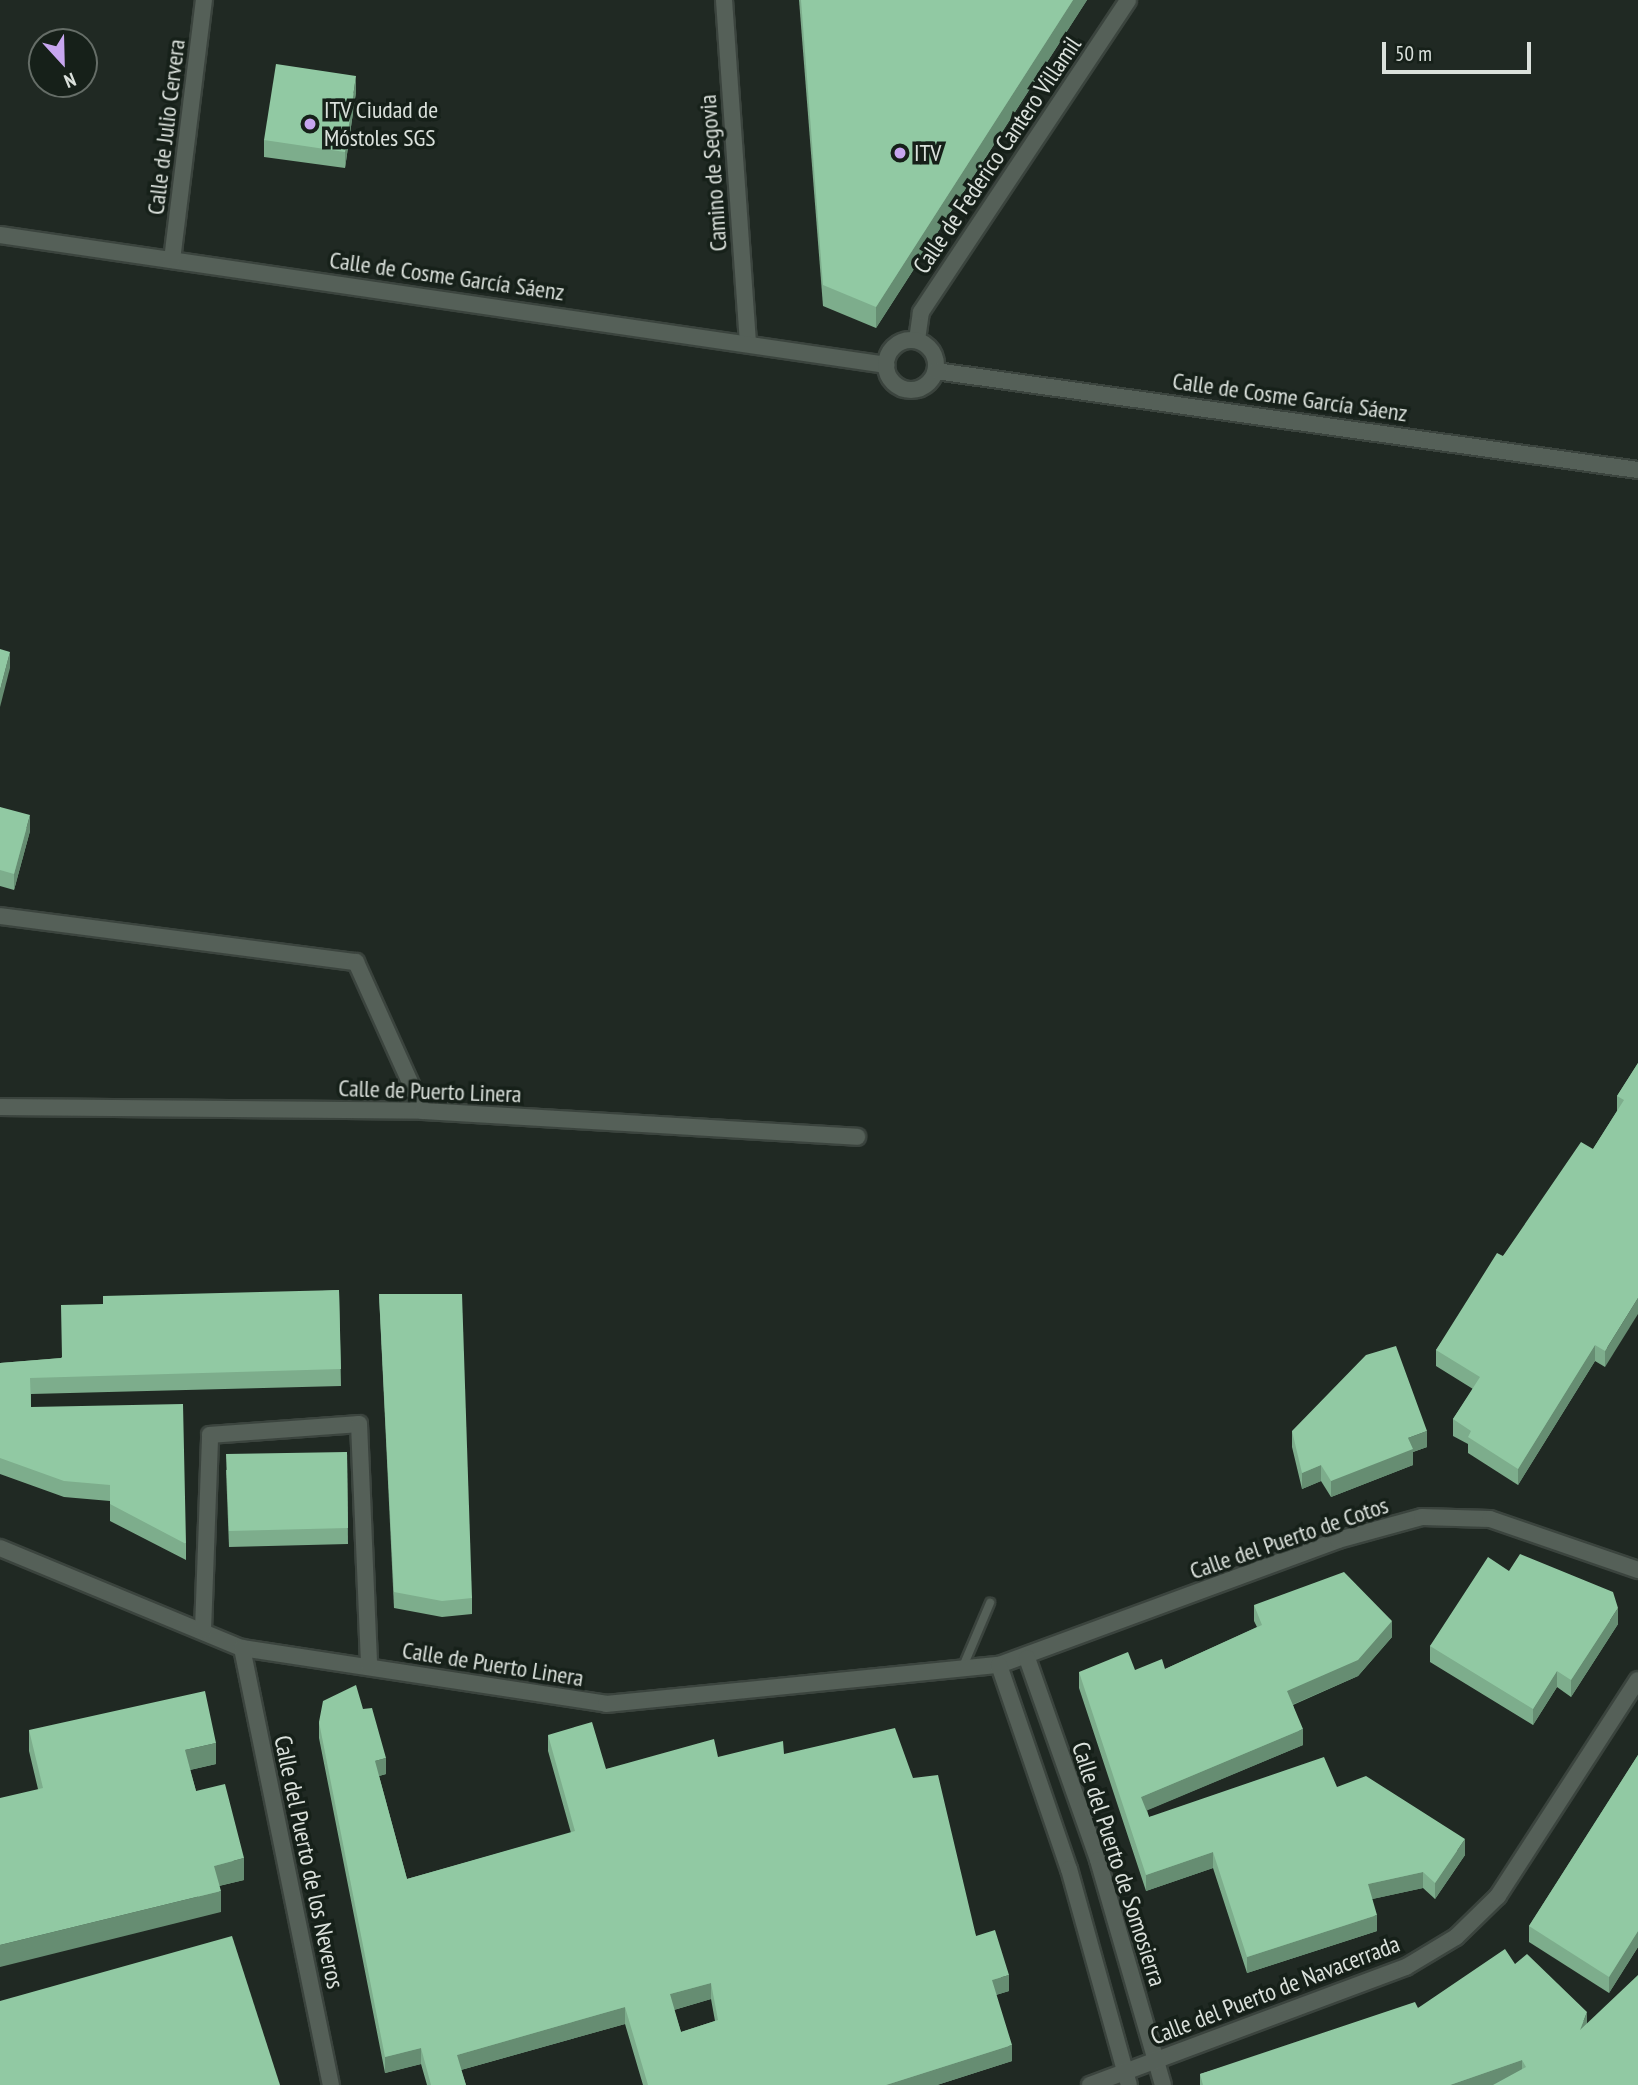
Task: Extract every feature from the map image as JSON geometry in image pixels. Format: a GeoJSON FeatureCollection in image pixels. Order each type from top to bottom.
{"type":"FeatureCollection","features":[{"type":"Feature","properties":{"kind":"street","name":"Calle de Julio Cervera"},"geometry":{"type":"LineString","coordinates":[[172,260],[204,0]]}},
{"type":"Feature","properties":{"kind":"street","name":"Camino de Segovia"},"geometry":{"type":"LineString","coordinates":[[724,0],[748,342]]}},
{"type":"Feature","properties":{"kind":"street","name":"Calle de Federico Cantero Villamil"},"geometry":{"type":"LineString","coordinates":[[917,340],[921,312],[1126,1]]}},
{"type":"Feature","properties":{"kind":"street","name":"Calle de Cosme García Sáenz"},"geometry":{"type":"LineString","coordinates":[[0,235],[748,342],[887,365]]}},
{"type":"Feature","properties":{"kind":"street"},"geometry":{"type":"LineString","coordinates":[[917,340],[933,351],[936,371],[923,387],[911,390],[896,384],[887,365],[895,346],[917,340]]}},
{"type":"Feature","properties":{"kind":"street","name":"Calle de Cosme García Sáenz"},"geometry":{"type":"LineString","coordinates":[[936,371],[1638,470]]}},
{"type":"Feature","properties":{"kind":"street"},"geometry":{"type":"LineString","coordinates":[[0,916],[356,962],[423,1111]]}},
{"type":"Feature","properties":{"kind":"street","name":"Calle de Puerto Linera"},"geometry":{"type":"LineString","coordinates":[[0,1107],[423,1111],[857,1137]]}},
{"type":"Feature","properties":{"kind":"street"},"geometry":{"type":"LineString","coordinates":[[202,1630],[210,1435],[359,1424],[369,1667]]}},
{"type":"Feature","properties":{"kind":"street","name":"Calle del Puerto de Cotos"},"geometry":{"type":"LineString","coordinates":[[999,1665],[1027,1658],[1338,1540],[1422,1517],[1490,1518],[1638,1570]]}},
{"type":"Feature","properties":{"kind":"street","name":"Calle de Puerto Linera"},"geometry":{"type":"LineString","coordinates":[[0,1548],[242,1648],[606,1704],[999,1665]]}},
{"type":"Feature","properties":{"kind":"street","name":"Calle del Puerto de los Neveros"},"geometry":{"type":"LineString","coordinates":[[242,1648],[331,2085]]}},
{"type":"Feature","properties":{"kind":"street","name":"Calle del Puerto de Somosierra"},"geometry":{"type":"LineString","coordinates":[[1027,1658],[1098,1860],[1163,2085]]}},
{"type":"Feature","properties":{"kind":"street","name":"Calle del Puerto de Somosierra"},"geometry":{"type":"LineString","coordinates":[[999,1665],[1069,1869],[1128,2079]]}},
{"type":"Feature","properties":{"kind":"street","name":"Calle del Puerto de Navacerrada"},"geometry":{"type":"LineString","coordinates":[[1090,2085],[1128,2079],[1156,2059],[1406,1967],[1456,1937],[1498,1896],[1638,1680]]}},
{"type":"Feature","properties":{"kind":"lane"},"geometry":{"type":"LineString","coordinates":[[962,1669],[990,1603]]}},
{"type":"Feature","properties":{"kind":"building","name":"ITV"},"geometry":{"type":"Polygon","coordinates":[[[801,0],[1073,0],[876,307],[823,285],[801,0]]]}},
{"type":"Feature","properties":{"kind":"building","name":"ITV Ciudad de Móstoles SGS"},"geometry":{"type":"Polygon","coordinates":[[[276,64],[356,76],[345,152],[264,140],[276,64]]]}},
{"type":"Feature","properties":{"kind":"building"},"geometry":{"type":"Polygon","coordinates":[[[0,649],[10,652],[0,690],[0,649]]]}},
{"type":"Feature","properties":{"kind":"building"},"geometry":{"type":"Polygon","coordinates":[[[0,807],[30,815],[14,874],[0,870],[0,807]]]}},
{"type":"Feature","properties":{"kind":"building"},"geometry":{"type":"Polygon","coordinates":[[[1638,1063],[1638,1298],[1605,1351],[1595,1345],[1518,1469],[1468,1437],[1471,1431],[1453,1419],[1480,1377],[1436,1350],[1497,1253],[1503,1256],[1581,1142],[1593,1149],[1624,1100],[1617,1096],[1638,1063]]]}},
{"type":"Feature","properties":{"kind":"building"},"geometry":{"type":"Polygon","coordinates":[[[339,1290],[341,1369],[30,1378],[31,1407],[183,1404],[186,1544],[110,1504],[110,1485],[64,1481],[0,1458],[0,1363],[62,1358],[61,1305],[103,1304],[103,1296],[339,1290]]]}},
{"type":"Feature","properties":{"kind":"building"},"geometry":{"type":"Polygon","coordinates":[[[379,1294],[462,1294],[472,1598],[442,1601],[394,1592],[379,1294]]]}},
{"type":"Feature","properties":{"kind":"building"},"geometry":{"type":"Polygon","coordinates":[[[1396,1346],[1427,1431],[1408,1438],[1413,1449],[1331,1481],[1321,1465],[1302,1473],[1292,1431],[1366,1355],[1396,1346]]]}},
{"type":"Feature","properties":{"kind":"building"},"geometry":{"type":"Polygon","coordinates":[[[347,1452],[348,1528],[229,1531],[226,1454],[347,1452]]]}},
{"type":"Feature","properties":{"kind":"building"},"geometry":{"type":"Polygon","coordinates":[[[1520,1554],[1613,1592],[1618,1608],[1571,1680],[1557,1671],[1533,1709],[1430,1646],[1488,1557],[1509,1571],[1520,1554]]]}},
{"type":"Feature","properties":{"kind":"building"},"geometry":{"type":"Polygon","coordinates":[[[1344,1572],[1392,1621],[1358,1660],[1287,1691],[1303,1729],[1141,1797],[1149,1817],[1324,1757],[1337,1787],[1366,1776],[1465,1839],[1435,1883],[1423,1872],[1368,1884],[1377,1915],[1247,1957],[1213,1852],[1146,1875],[1079,1672],[1128,1652],[1135,1670],[1162,1659],[1165,1669],[1262,1625],[1254,1605],[1344,1572]]]}},
{"type":"Feature","properties":{"kind":"building"},"geometry":{"type":"Polygon","coordinates":[[[356,1685],[363,1709],[372,1708],[386,1758],[375,1761],[407,1879],[575,1831],[548,1735],[592,1722],[606,1769],[714,1739],[718,1757],[783,1741],[784,1754],[895,1728],[913,1778],[938,1775],[976,1936],[995,1930],[1009,1975],[992,1980],[1012,2045],[886,2085],[648,2085],[625,2007],[457,2055],[466,2085],[431,2085],[421,2048],[385,2057],[319,1722],[323,1701],[356,1685]],[[711,1983],[670,1994],[681,2032],[718,2020],[711,1983]]]}},
{"type":"Feature","properties":{"kind":"building"},"geometry":{"type":"Polygon","coordinates":[[[205,1691],[216,1743],[185,1750],[196,1791],[225,1784],[244,1858],[214,1866],[221,1891],[0,1945],[0,1798],[43,1788],[29,1730],[205,1691]]]}},
{"type":"Feature","properties":{"kind":"building"},"geometry":{"type":"Polygon","coordinates":[[[1638,1755],[1638,1931],[1609,1977],[1529,1926],[1638,1755]]]}},
{"type":"Feature","properties":{"kind":"building"},"geometry":{"type":"Polygon","coordinates":[[[232,1936],[280,2085],[0,2085],[0,2001],[232,1936]]]}},
{"type":"Feature","properties":{"kind":"building"},"geometry":{"type":"Polygon","coordinates":[[[1505,1949],[1515,1964],[1527,1954],[1587,2012],[1580,2030],[1638,1975],[1638,2085],[1493,2085],[1526,2067],[1522,2060],[1450,2085],[1203,2085],[1200,2074],[1415,2002],[1418,2008],[1505,1949]]]}},
{"type":"Feature","properties":{"kind":"place","name":"ITV Ciudad de Móstoles SGS"},"geometry":{"type":"Point","coordinates":[310,124]}},
{"type":"Feature","properties":{"kind":"place","name":"ITV"},"geometry":{"type":"Point","coordinates":[900,153]}}]}
